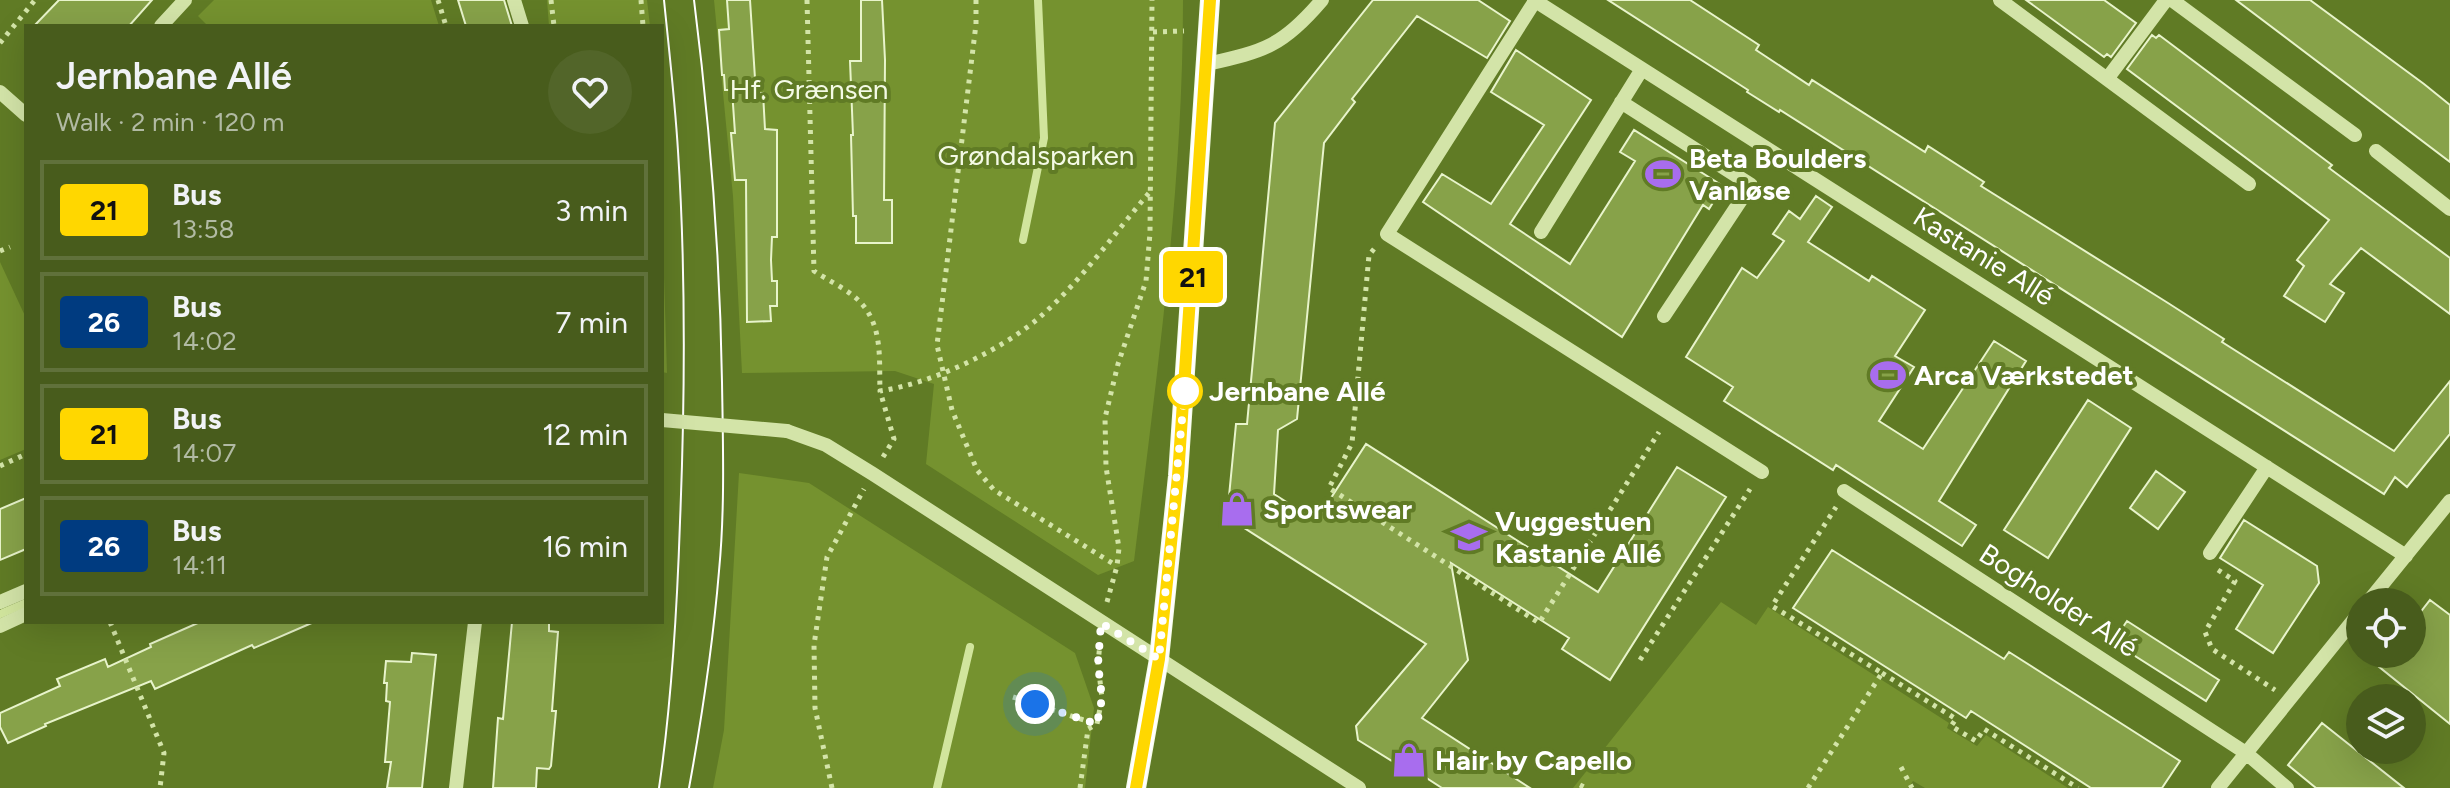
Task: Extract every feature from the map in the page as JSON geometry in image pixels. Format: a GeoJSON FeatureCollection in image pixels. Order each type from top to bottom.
{"type":"FeatureCollection","features":[{"type":"Feature","properties":{"kind":"main road"},"geometry":{"type":"LineString","coordinates":[[1136,788],[1159,659],[1185,388],[1210,0]]}},
{"type":"Feature","properties":{"kind":"street"},"geometry":{"type":"LineString","coordinates":[[163,24],[185,0]]}},
{"type":"Feature","properties":{"kind":"street"},"geometry":{"type":"LineString","coordinates":[[514,0],[521,24]]}},
{"type":"Feature","properties":{"kind":"street"},"geometry":{"type":"LineString","coordinates":[[1207,64],[1264,50],[1298,29],[1322,0]]}},
{"type":"Feature","properties":{"kind":"street","name":"Kastanie Allé"},"geometry":{"type":"LineString","coordinates":[[1387,234],[1534,0],[2406,556]]}},
{"type":"Feature","properties":{"kind":"street"},"geometry":{"type":"LineString","coordinates":[[2000,0],[2249,184]]}},
{"type":"Feature","properties":{"kind":"street"},"geometry":{"type":"LineString","coordinates":[[2107,79],[2166,0]]}},
{"type":"Feature","properties":{"kind":"street"},"geometry":{"type":"LineString","coordinates":[[2172,0],[2355,135]]}},
{"type":"Feature","properties":{"kind":"street"},"geometry":{"type":"LineString","coordinates":[[1541,232],[1642,69]]}},
{"type":"Feature","properties":{"kind":"street"},"geometry":{"type":"LineString","coordinates":[[0,92],[24,113]]}},
{"type":"Feature","properties":{"kind":"street"},"geometry":{"type":"LineString","coordinates":[[1621,102],[1751,185],[1664,316]]}},
{"type":"Feature","properties":{"kind":"street"},"geometry":{"type":"LineString","coordinates":[[2376,151],[2450,209]]}},
{"type":"Feature","properties":{"kind":"street"},"geometry":{"type":"LineString","coordinates":[[1387,234],[1762,472]]}},
{"type":"Feature","properties":{"kind":"street"},"geometry":{"type":"LineString","coordinates":[[664,420],[787,431],[826,445],[1359,788]]}},
{"type":"Feature","properties":{"kind":"street"},"geometry":{"type":"LineString","coordinates":[[2210,553],[2267,467]]}},
{"type":"Feature","properties":{"kind":"street","name":"Bogholder Allé"},"geometry":{"type":"LineString","coordinates":[[1844,491],[2246,753],[2287,788]]}},
{"type":"Feature","properties":{"kind":"street"},"geometry":{"type":"LineString","coordinates":[[2380,588],[2450,501]]}},
{"type":"Feature","properties":{"kind":"street"},"geometry":{"type":"LineString","coordinates":[[0,602],[24,592]]}},
{"type":"Feature","properties":{"kind":"street"},"geometry":{"type":"LineString","coordinates":[[0,626],[24,615]]}},
{"type":"Feature","properties":{"kind":"street"},"geometry":{"type":"LineString","coordinates":[[456,788],[475,624]]}},
{"type":"Feature","properties":{"kind":"street"},"geometry":{"type":"LineString","coordinates":[[2218,788],[2346,629]]}},
{"type":"Feature","properties":{"kind":"path"},"geometry":{"type":"LineString","coordinates":[[0,43],[35,0]]}},
{"type":"Feature","properties":{"kind":"path"},"geometry":{"type":"LineString","coordinates":[[438,0],[445,24]]}},
{"type":"Feature","properties":{"kind":"path"},"geometry":{"type":"LineString","coordinates":[[551,0],[554,24]]}},
{"type":"Feature","properties":{"kind":"path"},"geometry":{"type":"LineString","coordinates":[[641,0],[643,24]]}},
{"type":"Feature","properties":{"kind":"path"},"geometry":{"type":"LineString","coordinates":[[807,0],[814,271],[862,303],[879,338],[880,391],[894,439],[827,557],[814,645],[815,708],[832,788]]}},
{"type":"Feature","properties":{"kind":"path"},"geometry":{"type":"LineString","coordinates":[[976,0],[976,24],[937,345],[942,373],[952,410],[977,470],[994,490],[1117,566]]}},
{"type":"Feature","properties":{"kind":"path"},"geometry":{"type":"LineString","coordinates":[[1097,724],[1102,698],[1098,664],[1101,623],[1119,548],[1106,467],[1105,418],[1118,364],[1146,281],[1152,0]]}},
{"type":"Feature","properties":{"kind":"path"},"geometry":{"type":"LineString","coordinates":[[880,391],[904,387],[942,373],[1008,339],[1039,318],[1065,293],[1150,192]]}},
{"type":"Feature","properties":{"kind":"path"},"geometry":{"type":"LineString","coordinates":[[1387,234],[1369,255],[1352,443],[1329,488],[1539,623],[1671,414]]}},
{"type":"Feature","properties":{"kind":"path"},"geometry":{"type":"LineString","coordinates":[[0,251],[10,247]]}},
{"type":"Feature","properties":{"kind":"path"},"geometry":{"type":"LineString","coordinates":[[0,466],[24,455]]}},
{"type":"Feature","properties":{"kind":"path"},"geometry":{"type":"LineString","coordinates":[[1640,660],[1762,472]]}},
{"type":"Feature","properties":{"kind":"path"},"geometry":{"type":"LineString","coordinates":[[1844,491],[1772,606],[1956,719],[1951,726],[1976,741],[1984,729],[2078,788]]}},
{"type":"Feature","properties":{"kind":"path"},"geometry":{"type":"LineString","coordinates":[[2210,553],[2204,561],[2235,581],[2205,632],[2212,649],[2289,700]]}},
{"type":"Feature","properties":{"kind":"path"},"geometry":{"type":"LineString","coordinates":[[111,624],[164,753],[160,788]]}},
{"type":"Feature","properties":{"kind":"path"},"geometry":{"type":"LineString","coordinates":[[1808,788],[1882,673]]}},
{"type":"Feature","properties":{"kind":"path"},"geometry":{"type":"LineString","coordinates":[[1013,697],[1097,724]]}},
{"type":"Feature","properties":{"kind":"path"},"geometry":{"type":"LineString","coordinates":[[1080,788],[1088,729],[1097,724]]}},
{"type":"Feature","properties":{"kind":"path"},"geometry":{"type":"LineString","coordinates":[[1901,767],[1912,788]]}},
{"type":"Feature","properties":{"kind":"green space"},"geometry":{"type":"Polygon","coordinates":[[[214,0],[431,0],[438,24],[206,24],[198,16],[214,0]]]}},
{"type":"Feature","properties":{"kind":"green space"},"geometry":{"type":"Polygon","coordinates":[[[547,0],[647,0],[650,24],[549,24],[547,0]]]}},
{"type":"Feature","properties":{"kind":"green space","name":"Grøndalsparken"},"geometry":{"type":"Polygon","coordinates":[[[714,0],[1183,0],[1174,211],[1134,561],[1098,575],[926,464],[934,384],[895,371],[742,373],[733,196],[714,0]]]}},
{"type":"Feature","properties":{"kind":"green space"},"geometry":{"type":"Polygon","coordinates":[[[0,262],[24,314],[24,450],[0,460],[0,262]]]}},
{"type":"Feature","properties":{"kind":"green space"},"geometry":{"type":"Polygon","coordinates":[[[664,276],[667,373],[664,372],[664,276]]]}},
{"type":"Feature","properties":{"kind":"green space"},"geometry":{"type":"Polygon","coordinates":[[[739,473],[809,483],[1075,653],[1094,708],[1085,788],[713,788],[724,730],[739,473]]]}},
{"type":"Feature","properties":{"kind":"green space"},"geometry":{"type":"Polygon","coordinates":[[[1721,602],[1756,625],[1768,607],[1949,723],[1947,728],[1977,746],[1986,735],[2068,788],[1925,788],[1913,781],[1908,788],[1573,788],[1721,602]]]}},
{"type":"Feature","properties":{"kind":"building"},"geometry":{"type":"Polygon","coordinates":[[[59,0],[152,0],[131,24],[36,24],[59,0]]]}},
{"type":"Feature","properties":{"kind":"building"},"geometry":{"type":"Polygon","coordinates":[[[458,0],[504,0],[511,24],[465,24],[458,0]]]}},
{"type":"Feature","properties":{"kind":"building"},"geometry":{"type":"Polygon","coordinates":[[[727,0],[750,0],[756,94],[763,93],[765,129],[777,130],[777,237],[772,237],[771,260],[772,281],[777,281],[777,306],[770,306],[771,321],[747,322],[746,180],[735,180],[731,133],[735,133],[732,90],[725,90],[719,30],[729,29],[727,0]]]}},
{"type":"Feature","properties":{"kind":"building"},"geometry":{"type":"Polygon","coordinates":[[[861,0],[882,0],[884,200],[892,200],[892,243],[856,243],[850,61],[861,61],[861,0]]]}},
{"type":"Feature","properties":{"kind":"building"},"geometry":{"type":"Polygon","coordinates":[[[1373,0],[1478,0],[1510,21],[1487,58],[1417,16],[1352,99],[1355,102],[1324,143],[1297,419],[1278,430],[1274,494],[1316,521],[1366,444],[1598,592],[1677,467],[1726,497],[1610,680],[1562,649],[1569,638],[1451,563],[1468,660],[1422,718],[1530,788],[1442,788],[1358,740],[1356,726],[1426,644],[1227,517],[1236,424],[1247,424],[1275,123],[1373,0]]]}},
{"type":"Feature","properties":{"kind":"building"},"geometry":{"type":"Polygon","coordinates":[[[1608,0],[1690,0],[1759,45],[1756,50],[1809,85],[1812,80],[1925,152],[1928,146],[1984,182],[1981,186],[2168,303],[2224,339],[2222,342],[2394,451],[2450,381],[2450,434],[2407,487],[2395,477],[2384,494],[1747,92],[1608,0]]]}},
{"type":"Feature","properties":{"kind":"building"},"geometry":{"type":"Polygon","coordinates":[[[2026,0],[2104,0],[2136,23],[2111,57],[2107,54],[2104,57],[2026,0]]]}},
{"type":"Feature","properties":{"kind":"building"},"geometry":{"type":"Polygon","coordinates":[[[2236,0],[2310,0],[2424,84],[2450,105],[2450,162],[2236,0]]]}},
{"type":"Feature","properties":{"kind":"building"},"geometry":{"type":"Polygon","coordinates":[[[2152,35],[2156,38],[2159,35],[2450,258],[2450,314],[2361,248],[2330,284],[2344,293],[2325,322],[2284,296],[2304,266],[2297,260],[2329,220],[2127,69],[2152,35]]]}},
{"type":"Feature","properties":{"kind":"building"},"geometry":{"type":"Polygon","coordinates":[[[1516,50],[1591,100],[1510,224],[1570,264],[1635,161],[1620,152],[1634,130],[1723,186],[1709,209],[1703,205],[1622,337],[1423,202],[1442,174],[1491,204],[1544,125],[1491,92],[1516,50]]]}},
{"type":"Feature","properties":{"kind":"building"},"geometry":{"type":"Polygon","coordinates":[[[1816,196],[1832,207],[1808,242],[1869,281],[1872,276],[1925,310],[1895,356],[1914,367],[1879,421],[1923,449],[1994,341],[2026,361],[1939,501],[1976,525],[1962,546],[1836,465],[1833,470],[1724,401],[1733,387],[1686,357],[1742,268],[1757,278],[1784,241],[1773,234],[1789,211],[1800,219],[1816,196]]]}},
{"type":"Feature","properties":{"kind":"building"},"geometry":{"type":"Polygon","coordinates":[[[2088,400],[2131,428],[2048,558],[2004,530],[2088,400]]]}},
{"type":"Feature","properties":{"kind":"building"},"geometry":{"type":"Polygon","coordinates":[[[2156,471],[2185,492],[2158,529],[2130,508],[2156,471]]]}},
{"type":"Feature","properties":{"kind":"building"},"geometry":{"type":"Polygon","coordinates":[[[24,499],[24,550],[0,560],[0,509],[24,499]]]}},
{"type":"Feature","properties":{"kind":"building"},"geometry":{"type":"Polygon","coordinates":[[[2244,520],[2317,566],[2319,583],[2273,653],[2236,629],[2263,585],[2220,558],[2244,520]]]}},
{"type":"Feature","properties":{"kind":"building"},"geometry":{"type":"Polygon","coordinates":[[[1832,550],[2004,659],[2009,652],[2180,761],[2162,788],[2091,788],[1971,711],[1966,718],[1793,608],[1832,550]]]}},
{"type":"Feature","properties":{"kind":"building"},"geometry":{"type":"Polygon","coordinates":[[[2430,600],[2450,615],[2450,724],[2426,705],[2426,684],[2400,684],[2380,668],[2426,668],[2426,605],[2430,600]]]}},
{"type":"Feature","properties":{"kind":"building"},"geometry":{"type":"Polygon","coordinates":[[[2127,621],[2219,680],[2206,701],[2113,642],[2127,621]]]}},
{"type":"Feature","properties":{"kind":"building"},"geometry":{"type":"Polygon","coordinates":[[[195,624],[309,624],[254,648],[252,645],[155,689],[151,681],[45,724],[8,743],[0,727],[0,713],[60,686],[57,679],[105,659],[108,667],[151,647],[150,644],[195,624]]]}},
{"type":"Feature","properties":{"kind":"building"},"geometry":{"type":"Polygon","coordinates":[[[512,624],[549,624],[549,631],[558,632],[552,711],[556,711],[551,766],[549,769],[537,768],[536,788],[493,788],[498,718],[503,719],[512,624]]]}},
{"type":"Feature","properties":{"kind":"building"},"geometry":{"type":"Polygon","coordinates":[[[412,653],[436,655],[422,788],[387,788],[391,762],[385,762],[390,702],[386,701],[387,683],[384,683],[386,661],[411,662],[412,653]]]}},
{"type":"Feature","properties":{"kind":"building"},"geometry":{"type":"Polygon","coordinates":[[[2322,723],[2346,742],[2346,764],[2374,764],[2404,788],[2316,788],[2288,765],[2322,723]]]}},
{"type":"Feature","properties":{"kind":"waterway"},"geometry":{"type":"LineString","coordinates":[[1023,240],[1044,138],[1038,0]]}},
{"type":"Feature","properties":{"kind":"waterway"},"geometry":{"type":"LineString","coordinates":[[0,614],[24,604]]}},
{"type":"Feature","properties":{"kind":"waterway"},"geometry":{"type":"LineString","coordinates":[[937,788],[970,647]]}},
{"type":"Feature","properties":{"kind":"tram line"},"geometry":{"type":"LineString","coordinates":[[659,788],[675,622],[684,383],[681,197],[664,0]]}},
{"type":"Feature","properties":{"kind":"tram line"},"geometry":{"type":"LineString","coordinates":[[689,788],[714,625],[723,477],[716,238],[694,0]]}},
{"type":"Feature","properties":{"kind":"bus line","name":"21"},"geometry":{"type":"LineString","coordinates":[[1136,788],[1159,659],[1178,476],[1210,0]]}},
{"type":"Feature","properties":{"kind":"place","name":"Beta Boulders Vanløse"},"geometry":{"type":"Point","coordinates":[1663,174]}},
{"type":"Feature","properties":{"kind":"place","name":"Arca Værkstedet"},"geometry":{"type":"Point","coordinates":[1888,375]}},
{"type":"Feature","properties":{"kind":"place","name":"Jernbane Allé"},"geometry":{"type":"Point","coordinates":[1185,391]}},
{"type":"Feature","properties":{"kind":"place","name":"Sportswear"},"geometry":{"type":"Point","coordinates":[1237,509]}},
{"type":"Feature","properties":{"kind":"place","name":"Vuggestuen Kastanie Allé"},"geometry":{"type":"Point","coordinates":[1469,537]}},
{"type":"Feature","properties":{"kind":"place","name":"Hair by Capello"},"geometry":{"type":"Point","coordinates":[1409,760]}},
{"type":"Feature","properties":{"kind":"route"},"geometry":{"type":"LineString","coordinates":[[1035,704],[1097,724],[1102,698],[1098,664],[1101,623],[1159,659],[1185,388],[1185,391]]}},
{"type":"Feature","properties":{"kind":"park label","name":"Hf. Grænsen"},"geometry":{"type":"Point","coordinates":[809,89]}}]}
